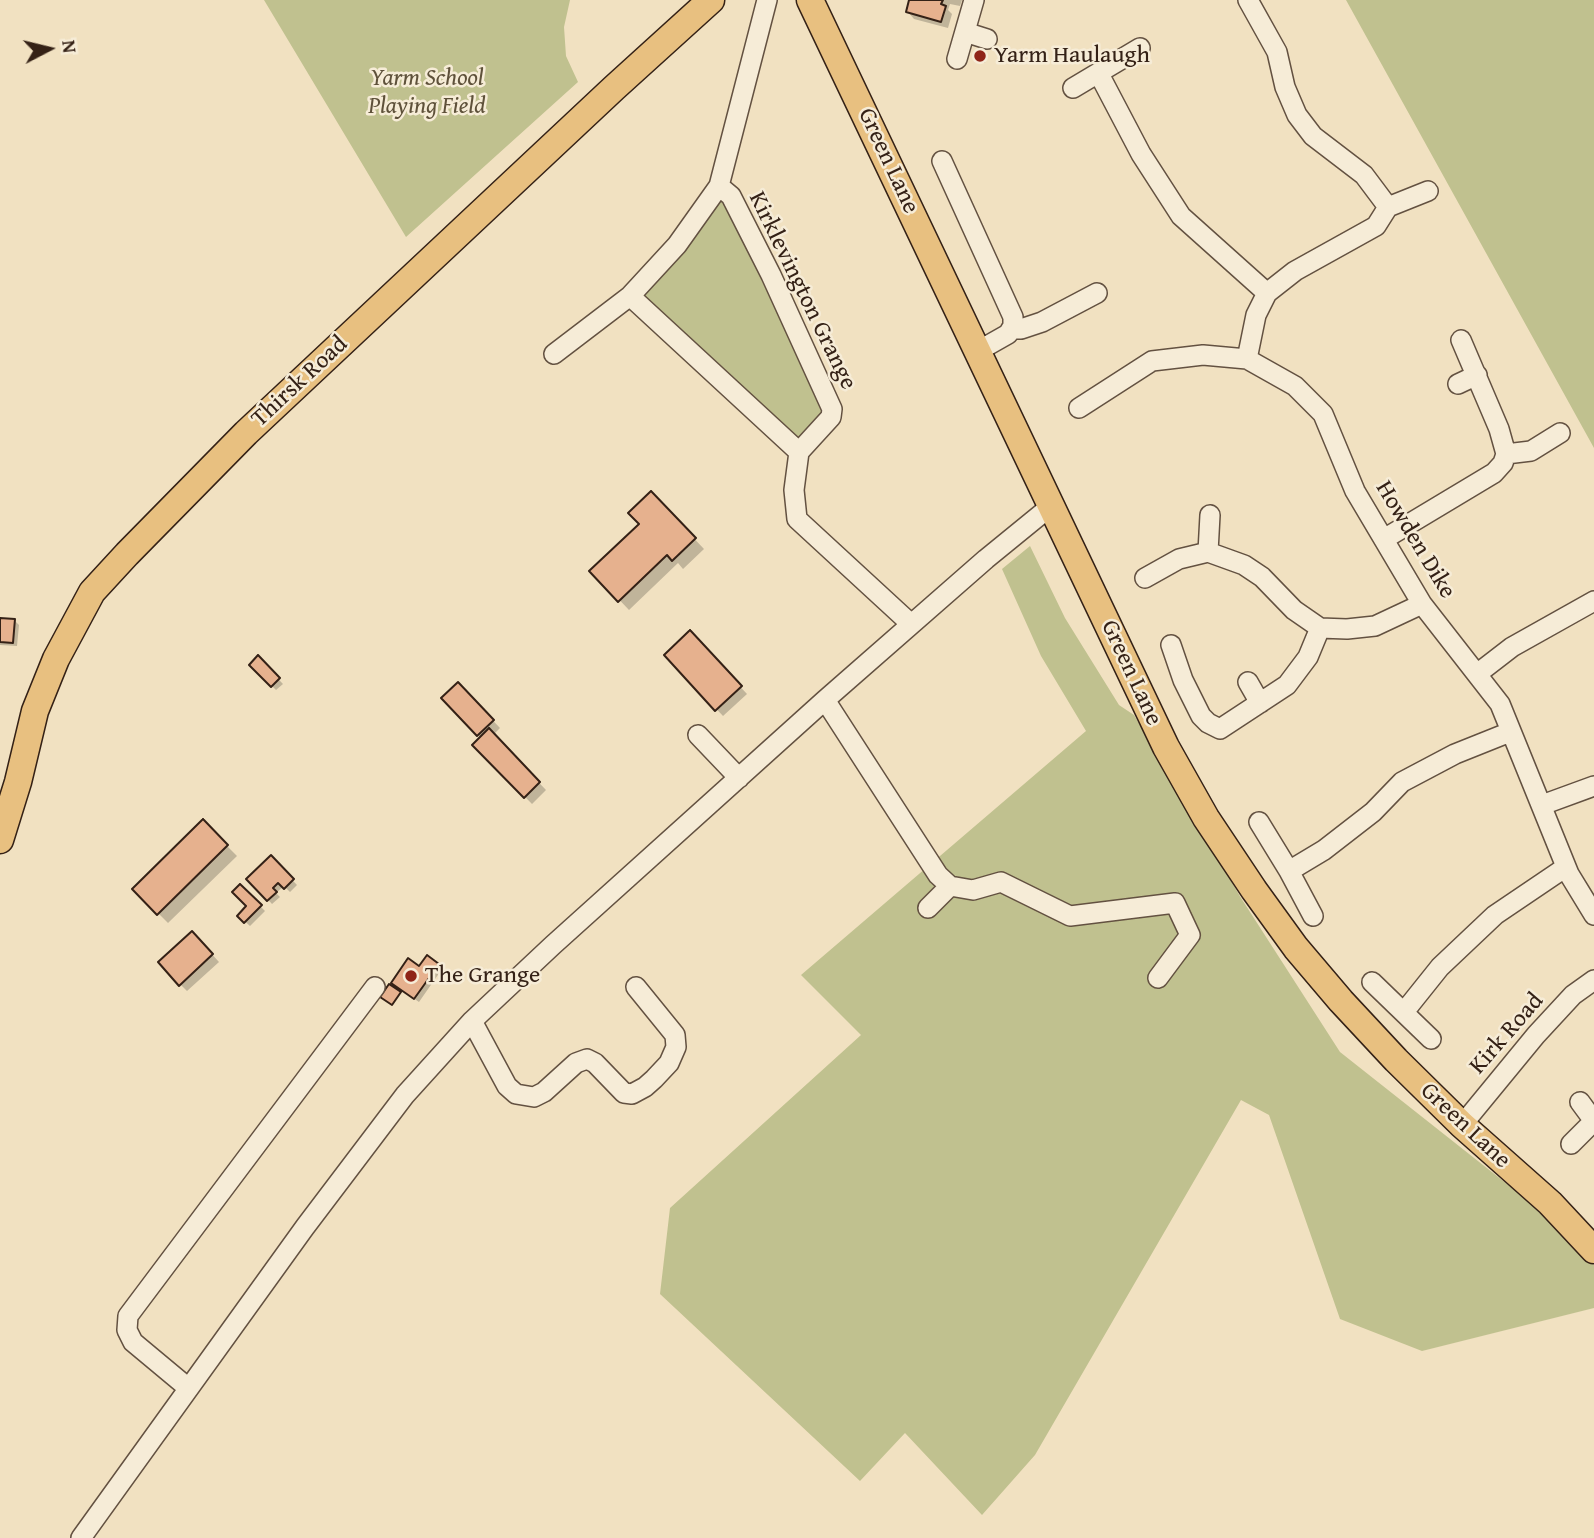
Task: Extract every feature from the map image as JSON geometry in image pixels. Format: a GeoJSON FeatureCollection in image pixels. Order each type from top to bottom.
{"type":"FeatureCollection","features":[{"type":"Feature","properties":{"kind":"main road","name":"Thirsk Road"},"geometry":{"type":"LineString","coordinates":[[0,840],[18,782],[35,711],[56,659],[92,592],[246,433],[711,0]]}},
{"type":"Feature","properties":{"kind":"main road","name":"Green Lane"},"geometry":{"type":"LineString","coordinates":[[810,0],[1166,747],[1206,818],[1296,948],[1341,1002],[1462,1125],[1550,1203],[1594,1250]]}},
{"type":"Feature","properties":{"kind":"street","name":"Kirklevington Grange"},"geometry":{"type":"LineString","coordinates":[[554,354],[630,296],[677,245],[719,186],[767,0]]}},
{"type":"Feature","properties":{"kind":"street"},"geometry":{"type":"LineString","coordinates":[[957,59],[974,0]]}},
{"type":"Feature","properties":{"kind":"street"},"geometry":{"type":"LineString","coordinates":[[1248,0],[1277,52],[1285,87],[1297,115],[1313,136],[1364,175],[1388,207]]}},
{"type":"Feature","properties":{"kind":"street"},"geometry":{"type":"LineString","coordinates":[[964,32],[987,39]]}},
{"type":"Feature","properties":{"kind":"street"},"geometry":{"type":"LineString","coordinates":[[1073,88],[1140,48]]}},
{"type":"Feature","properties":{"kind":"street"},"geometry":{"type":"LineString","coordinates":[[1099,74],[1141,154],[1181,216],[1267,293]]}},
{"type":"Feature","properties":{"kind":"street"},"geometry":{"type":"LineString","coordinates":[[942,161],[1011,310],[1014,322],[1004,338],[978,351]]}},
{"type":"Feature","properties":{"kind":"street","name":"Kirklevington Grange"},"geometry":{"type":"LineString","coordinates":[[719,186],[731,196],[830,401],[831,416],[799,452]]}},
{"type":"Feature","properties":{"kind":"street"},"geometry":{"type":"LineString","coordinates":[[1247,359],[1256,315],[1267,293],[1295,271],[1376,226],[1388,207],[1428,191]]}},
{"type":"Feature","properties":{"kind":"street"},"geometry":{"type":"LineString","coordinates":[[1011,329],[1042,323],[1097,293]]}},
{"type":"Feature","properties":{"kind":"street"},"geometry":{"type":"LineString","coordinates":[[630,296],[799,452],[794,490],[797,519],[911,624]]}},
{"type":"Feature","properties":{"kind":"street"},"geometry":{"type":"LineString","coordinates":[[1384,539],[1494,473],[1507,454],[1461,340]]}},
{"type":"Feature","properties":{"kind":"street","name":"Howden Dike"},"geometry":{"type":"LineString","coordinates":[[1085,396],[1152,361],[1203,355],[1247,359],[1295,386],[1323,414],[1355,491],[1422,604],[1500,704],[1566,867],[1594,915]]}},
{"type":"Feature","properties":{"kind":"street"},"geometry":{"type":"LineString","coordinates":[[1458,384],[1477,375]]}},
{"type":"Feature","properties":{"kind":"street"},"geometry":{"type":"LineString","coordinates":[[1507,454],[1531,451],[1560,433]]}},
{"type":"Feature","properties":{"kind":"street"},"geometry":{"type":"LineString","coordinates":[[81,1538],[187,1387],[305,1227],[405,1095],[472,1021],[825,700],[1051,506]]}},
{"type":"Feature","properties":{"kind":"street"},"geometry":{"type":"LineString","coordinates":[[1208,552],[1210,515]]}},
{"type":"Feature","properties":{"kind":"street"},"geometry":{"type":"LineString","coordinates":[[1145,578],[1179,559],[1208,552],[1244,565],[1262,577],[1294,610],[1320,628],[1375,626],[1422,604]]}},
{"type":"Feature","properties":{"kind":"street"},"geometry":{"type":"LineString","coordinates":[[1477,674],[1512,647],[1594,601]]}},
{"type":"Feature","properties":{"kind":"street"},"geometry":{"type":"LineString","coordinates":[[1171,645],[1183,680],[1201,716],[1220,729],[1287,685],[1308,657],[1320,628]]}},
{"type":"Feature","properties":{"kind":"street"},"geometry":{"type":"LineString","coordinates":[[1248,682],[1260,703]]}},
{"type":"Feature","properties":{"kind":"street"},"geometry":{"type":"LineString","coordinates":[[825,700],[939,874],[950,886],[972,890],[1001,882],[1070,916],[1175,903],[1190,935],[1158,978]]}},
{"type":"Feature","properties":{"kind":"street"},"geometry":{"type":"LineString","coordinates":[[1289,871],[1324,850],[1373,812],[1402,782],[1455,754],[1510,732]]}},
{"type":"Feature","properties":{"kind":"street"},"geometry":{"type":"LineString","coordinates":[[698,735],[739,778]]}},
{"type":"Feature","properties":{"kind":"street"},"geometry":{"type":"LineString","coordinates":[[1542,805],[1594,786]]}},
{"type":"Feature","properties":{"kind":"street"},"geometry":{"type":"LineString","coordinates":[[1259,822],[1313,916]]}},
{"type":"Feature","properties":{"kind":"street"},"geometry":{"type":"LineString","coordinates":[[1404,1012],[1440,967],[1495,915],[1566,867]]}},
{"type":"Feature","properties":{"kind":"street"},"geometry":{"type":"LineString","coordinates":[[929,908],[950,886]]}},
{"type":"Feature","properties":{"kind":"street","name":"Kirk Road"},"geometry":{"type":"LineString","coordinates":[[1462,1125],[1536,1035],[1573,995],[1594,980]]}},
{"type":"Feature","properties":{"kind":"street"},"geometry":{"type":"LineString","coordinates":[[1372,982],[1431,1039]]}},
{"type":"Feature","properties":{"kind":"street"},"geometry":{"type":"LineString","coordinates":[[187,1387],[133,1342],[127,1330],[128,1317],[375,987]]}},
{"type":"Feature","properties":{"kind":"street"},"geometry":{"type":"LineString","coordinates":[[472,1021],[500,1075],[516,1094],[534,1097],[544,1092],[576,1063],[587,1059],[595,1063],[624,1093],[632,1094],[654,1079],[669,1063],[676,1047],[675,1035],[636,987]]}},
{"type":"Feature","properties":{"kind":"street"},"geometry":{"type":"LineString","coordinates":[[1571,1144],[1594,1121],[1580,1102]]}},
{"type":"Feature","properties":{"kind":"green space","name":"Yarm School Playing Field"},"geometry":{"type":"Polygon","coordinates":[[[264,0],[570,0],[564,27],[566,56],[578,82],[406,237],[264,0]]]}},
{"type":"Feature","properties":{"kind":"green space"},"geometry":{"type":"Polygon","coordinates":[[[1346,0],[1594,0],[1594,448],[1346,0]]]}},
{"type":"Feature","properties":{"kind":"green space"},"geometry":{"type":"Polygon","coordinates":[[[717,202],[726,202],[752,249],[750,256],[769,295],[775,297],[826,409],[800,438],[795,438],[643,295],[717,202]]]}},
{"type":"Feature","properties":{"kind":"green space"},"geometry":{"type":"Polygon","coordinates":[[[1030,546],[1065,618],[1119,705],[1134,715],[1241,898],[1340,1052],[1526,1199],[1594,1265],[1594,1308],[1422,1351],[1340,1319],[1269,1115],[1241,1100],[1035,1455],[982,1515],[905,1433],[860,1481],[660,1294],[670,1208],[861,1035],[801,975],[1086,731],[1041,656],[1002,569],[1030,546]]]}},
{"type":"Feature","properties":{"kind":"building"},"geometry":{"type":"Polygon","coordinates":[[[909,0],[943,0],[941,4],[946,6],[941,22],[906,12],[909,0]]]}},
{"type":"Feature","properties":{"kind":"building"},"geometry":{"type":"Polygon","coordinates":[[[651,491],[696,538],[672,561],[667,555],[618,602],[589,571],[639,524],[628,513],[651,491]]]}},
{"type":"Feature","properties":{"kind":"building"},"geometry":{"type":"Polygon","coordinates":[[[0,618],[15,619],[13,643],[0,642],[0,618]]]}},
{"type":"Feature","properties":{"kind":"building"},"geometry":{"type":"Polygon","coordinates":[[[690,630],[742,686],[715,711],[664,655],[690,630]]]}},
{"type":"Feature","properties":{"kind":"building"},"geometry":{"type":"Polygon","coordinates":[[[258,655],[280,678],[271,687],[249,665],[258,655]]]}},
{"type":"Feature","properties":{"kind":"building"},"geometry":{"type":"Polygon","coordinates":[[[458,682],[494,720],[477,736],[441,698],[458,682]]]}},
{"type":"Feature","properties":{"kind":"building"},"geometry":{"type":"Polygon","coordinates":[[[489,728],[540,782],[524,798],[472,745],[489,728]]]}},
{"type":"Feature","properties":{"kind":"building"},"geometry":{"type":"Polygon","coordinates":[[[203,819],[228,845],[157,915],[132,889],[203,819]]]}},
{"type":"Feature","properties":{"kind":"building"},"geometry":{"type":"Polygon","coordinates":[[[271,855],[294,879],[284,889],[278,883],[273,888],[277,892],[267,901],[246,879],[271,855]]]}},
{"type":"Feature","properties":{"kind":"building"},"geometry":{"type":"Polygon","coordinates":[[[240,884],[262,905],[244,923],[237,916],[246,906],[232,892],[240,884]]]}},
{"type":"Feature","properties":{"kind":"building"},"geometry":{"type":"Polygon","coordinates":[[[192,931],[213,954],[179,986],[158,962],[192,931]]]}},
{"type":"Feature","properties":{"kind":"building"},"geometry":{"type":"Polygon","coordinates":[[[427,955],[439,964],[414,999],[391,983],[408,958],[419,966],[427,955]]]}},
{"type":"Feature","properties":{"kind":"building"},"geometry":{"type":"Polygon","coordinates":[[[389,984],[401,992],[392,1005],[380,997],[389,984]]]}},
{"type":"Feature","properties":{"kind":"place","name":"Yarm Haulaugh"},"geometry":{"type":"Point","coordinates":[980,56]}},
{"type":"Feature","properties":{"kind":"place","name":"The Grange"},"geometry":{"type":"Point","coordinates":[411,976]}}]}
